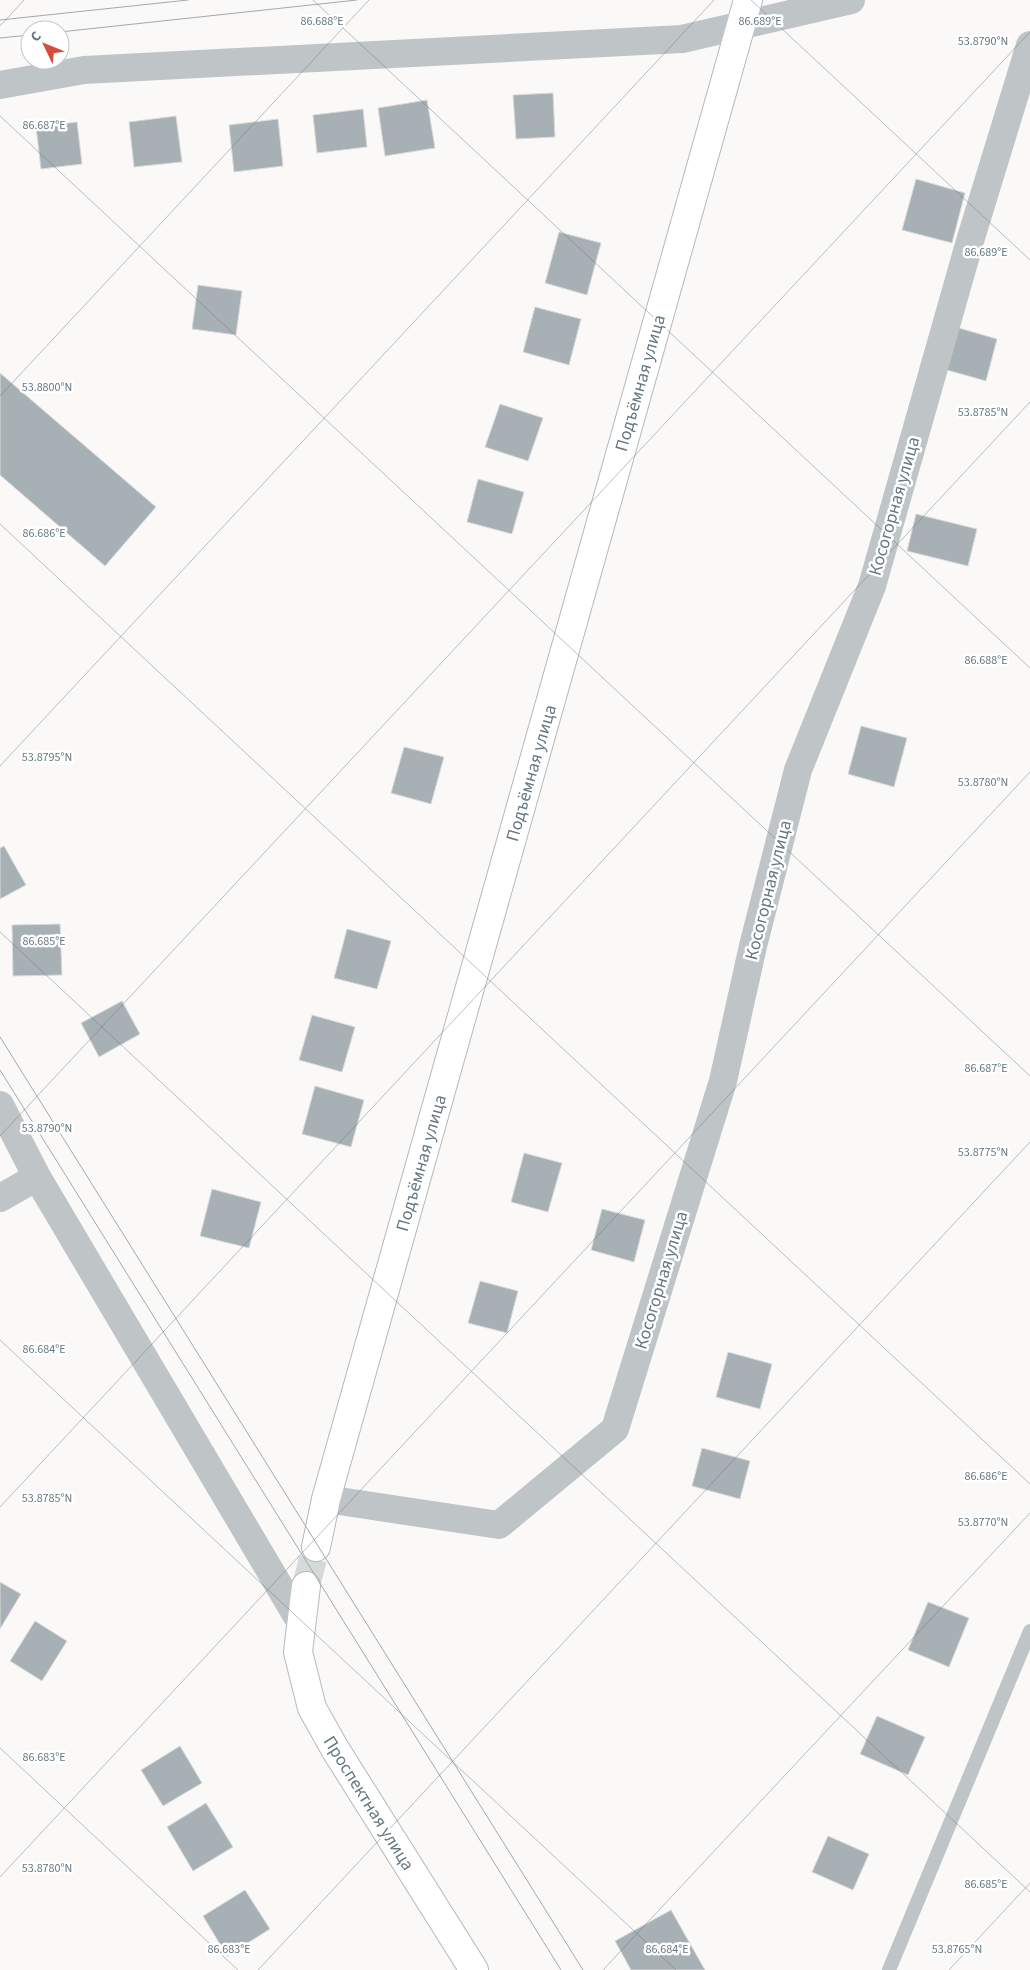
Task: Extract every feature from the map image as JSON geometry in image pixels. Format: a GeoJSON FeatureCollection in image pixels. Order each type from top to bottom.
{"type":"FeatureCollection","features":[{"type":"Feature","properties":{"kind":"main road","name":"Подъёмная улица"},"geometry":{"type":"LineString","coordinates":[[316,1547],[326,1499],[745,13]]}},
{"type":"Feature","properties":{"kind":"main road"},"geometry":{"type":"LineString","coordinates":[[301,1623],[306,1586]]}},
{"type":"Feature","properties":{"kind":"main road","name":"Проспектная улица"},"geometry":{"type":"LineString","coordinates":[[301,1623],[298,1652],[312,1708],[345,1766],[474,1970]]}},
{"type":"Feature","properties":{"kind":"street"},"geometry":{"type":"LineString","coordinates":[[0,84],[84,70],[682,39],[745,13],[851,0]]}},
{"type":"Feature","properties":{"kind":"street","name":"Косогорная улица"},"geometry":{"type":"LineString","coordinates":[[326,1499],[499,1525],[615,1429],[723,1081],[753,946],[798,770],[872,586],[970,241],[1030,45]]}},
{"type":"Feature","properties":{"kind":"street"},"geometry":{"type":"LineString","coordinates":[[0,1105],[37,1176],[301,1623]]}},
{"type":"Feature","properties":{"kind":"street"},"geometry":{"type":"LineString","coordinates":[[0,1198],[37,1176]]}},
{"type":"Feature","properties":{"kind":"lane"},"geometry":{"type":"LineString","coordinates":[[889,1970],[1030,1631]]}},
{"type":"Feature","properties":{"kind":"building"},"geometry":{"type":"Polygon","coordinates":[[[553,93],[555,137],[516,139],[513,95],[553,93]]]}},
{"type":"Feature","properties":{"kind":"building"},"geometry":{"type":"Polygon","coordinates":[[[427,100],[435,148],[385,156],[378,108],[427,100]]]}},
{"type":"Feature","properties":{"kind":"building"},"geometry":{"type":"Polygon","coordinates":[[[363,109],[367,147],[317,153],[313,115],[363,109]]]}},
{"type":"Feature","properties":{"kind":"building"},"geometry":{"type":"Polygon","coordinates":[[[176,116],[182,162],[134,167],[129,122],[176,116]]]}},
{"type":"Feature","properties":{"kind":"building"},"geometry":{"type":"Polygon","coordinates":[[[278,119],[283,166],[234,172],[229,125],[278,119]]]}},
{"type":"Feature","properties":{"kind":"building"},"geometry":{"type":"Polygon","coordinates":[[[77,122],[82,164],[41,169],[36,127],[77,122]]]}},
{"type":"Feature","properties":{"kind":"building"},"geometry":{"type":"Polygon","coordinates":[[[916,179],[965,193],[952,243],[902,230],[916,179]]]}},
{"type":"Feature","properties":{"kind":"building"},"geometry":{"type":"Polygon","coordinates":[[[559,232],[601,243],[587,295],[545,283],[559,232]]]}},
{"type":"Feature","properties":{"kind":"building"},"geometry":{"type":"Polygon","coordinates":[[[198,285],[242,291],[236,335],[192,329],[198,285]]]}},
{"type":"Feature","properties":{"kind":"building"},"geometry":{"type":"Polygon","coordinates":[[[535,307],[581,319],[569,365],[523,352],[535,307]]]}},
{"type":"Feature","properties":{"kind":"building"},"geometry":{"type":"Polygon","coordinates":[[[952,326],[997,339],[986,381],[940,368],[952,326]]]}},
{"type":"Feature","properties":{"kind":"building"},"geometry":{"type":"Polygon","coordinates":[[[0,373],[156,507],[105,566],[0,475],[0,373]]]}},
{"type":"Feature","properties":{"kind":"building"},"geometry":{"type":"Polygon","coordinates":[[[500,404],[543,418],[528,461],[485,447],[500,404]]]}},
{"type":"Feature","properties":{"kind":"building"},"geometry":{"type":"Polygon","coordinates":[[[478,479],[524,492],[512,534],[467,522],[478,479]]]}},
{"type":"Feature","properties":{"kind":"building"},"geometry":{"type":"Polygon","coordinates":[[[916,514],[977,529],[968,566],[907,551],[916,514]]]}},
{"type":"Feature","properties":{"kind":"building"},"geometry":{"type":"Polygon","coordinates":[[[861,726],[907,738],[894,787],[848,774],[861,726]]]}},
{"type":"Feature","properties":{"kind":"building"},"geometry":{"type":"Polygon","coordinates":[[[404,747],[444,757],[431,804],[391,793],[404,747]]]}},
{"type":"Feature","properties":{"kind":"building"},"geometry":{"type":"Polygon","coordinates":[[[4,846],[26,885],[0,899],[0,848],[4,846]]]}},
{"type":"Feature","properties":{"kind":"building"},"geometry":{"type":"Polygon","coordinates":[[[60,924],[62,975],[13,976],[12,925],[60,924]]]}},
{"type":"Feature","properties":{"kind":"building"},"geometry":{"type":"Polygon","coordinates":[[[347,929],[391,941],[377,989],[334,978],[347,929]]]}},
{"type":"Feature","properties":{"kind":"building"},"geometry":{"type":"Polygon","coordinates":[[[122,1001],[140,1034],[99,1057],[81,1023],[122,1001]]]}},
{"type":"Feature","properties":{"kind":"building"},"geometry":{"type":"Polygon","coordinates":[[[312,1015],[355,1027],[342,1072],[299,1060],[312,1015]]]}},
{"type":"Feature","properties":{"kind":"building"},"geometry":{"type":"Polygon","coordinates":[[[315,1086],[364,1100],[351,1147],[302,1134],[315,1086]]]}},
{"type":"Feature","properties":{"kind":"building"},"geometry":{"type":"Polygon","coordinates":[[[524,1153],[562,1163],[548,1212],[511,1202],[524,1153]]]}},
{"type":"Feature","properties":{"kind":"building"},"geometry":{"type":"Polygon","coordinates":[[[212,1189],[261,1202],[249,1248],[200,1236],[212,1189]]]}},
{"type":"Feature","properties":{"kind":"building"},"geometry":{"type":"Polygon","coordinates":[[[602,1209],[645,1220],[634,1262],[591,1250],[602,1209]]]}},
{"type":"Feature","properties":{"kind":"building"},"geometry":{"type":"Polygon","coordinates":[[[480,1281],[518,1291],[507,1333],[468,1323],[480,1281]]]}},
{"type":"Feature","properties":{"kind":"building"},"geometry":{"type":"Polygon","coordinates":[[[728,1352],[772,1364],[760,1409],[716,1397],[728,1352]]]}},
{"type":"Feature","properties":{"kind":"building"},"geometry":{"type":"Polygon","coordinates":[[[702,1448],[750,1461],[740,1499],[692,1486],[702,1448]]]}},
{"type":"Feature","properties":{"kind":"building"},"geometry":{"type":"Polygon","coordinates":[[[0,1582],[21,1594],[0,1629],[0,1582]]]}},
{"type":"Feature","properties":{"kind":"building"},"geometry":{"type":"Polygon","coordinates":[[[928,1602],[969,1618],[949,1667],[908,1650],[928,1602]]]}},
{"type":"Feature","properties":{"kind":"building"},"geometry":{"type":"Polygon","coordinates":[[[35,1621],[67,1641],[42,1681],[10,1661],[35,1621]]]}},
{"type":"Feature","properties":{"kind":"building"},"geometry":{"type":"Polygon","coordinates":[[[877,1716],[925,1737],[908,1775],[860,1754],[877,1716]]]}},
{"type":"Feature","properties":{"kind":"building"},"geometry":{"type":"Polygon","coordinates":[[[180,1746],[202,1783],[163,1806],[141,1770],[180,1746]]]}},
{"type":"Feature","properties":{"kind":"building"},"geometry":{"type":"Polygon","coordinates":[[[206,1803],[233,1847],[193,1871],[167,1827],[206,1803]]]}},
{"type":"Feature","properties":{"kind":"building"},"geometry":{"type":"Polygon","coordinates":[[[828,1836],[869,1854],[853,1890],[812,1872],[828,1836]]]}},
{"type":"Feature","properties":{"kind":"building"},"geometry":{"type":"Polygon","coordinates":[[[245,1890],[270,1929],[227,1956],[203,1916],[245,1890]]]}},
{"type":"Feature","properties":{"kind":"building"},"geometry":{"type":"Polygon","coordinates":[[[671,1910],[705,1970],[631,1970],[615,1941],[671,1910]]]}},
{"type":"Feature","properties":{"kind":"tunnel"},"geometry":{"type":"LineString","coordinates":[[306,1586],[316,1547]]}},
{"type":"Feature","properties":{"kind":"tram line"},"geometry":{"type":"LineString","coordinates":[[0,20],[188,0]]}},
{"type":"Feature","properties":{"kind":"tram line"},"geometry":{"type":"LineString","coordinates":[[70,31],[357,0]]}},
{"type":"Feature","properties":{"kind":"tram line"},"geometry":{"type":"LineString","coordinates":[[0,38],[20,36]]}},
{"type":"Feature","properties":{"kind":"tram line"},"geometry":{"type":"LineString","coordinates":[[0,1037],[583,1970]]}},
{"type":"Feature","properties":{"kind":"tram line"},"geometry":{"type":"LineString","coordinates":[[0,1070],[561,1970]]}}]}
